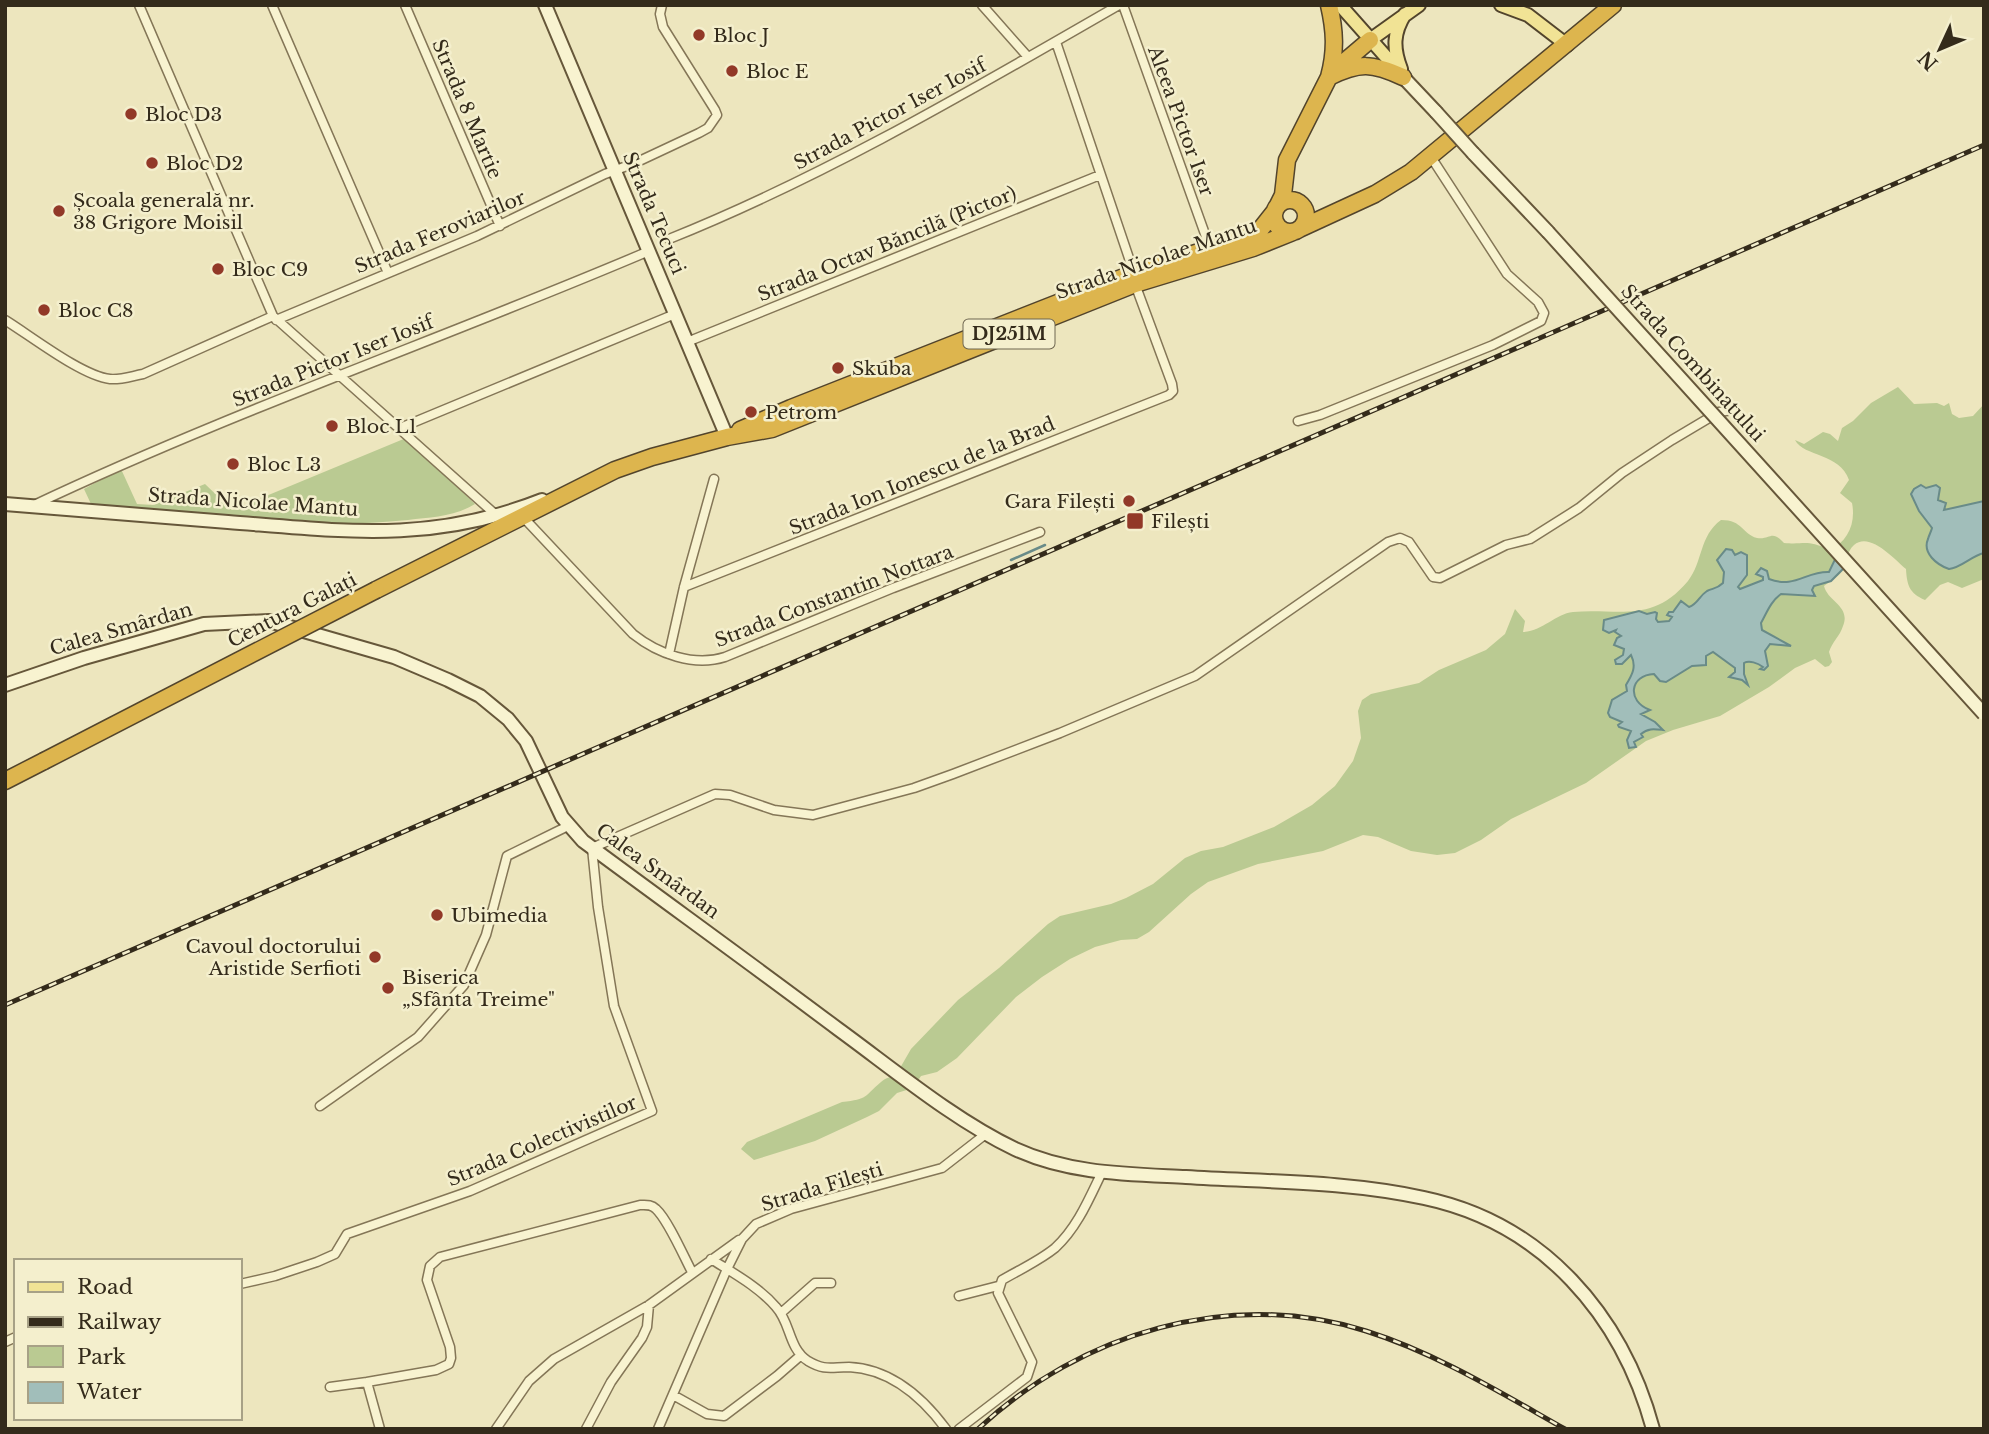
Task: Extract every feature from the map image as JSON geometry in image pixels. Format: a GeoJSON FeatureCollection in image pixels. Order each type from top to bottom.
{"type":"FeatureCollection","features":[{"type":"Feature","properties":{"kind":"highway"},"geometry":{"type":"LineString","coordinates":[[1291,152],[1291,178],[1299,204],[1306,216],[1296,231],[1287,232],[1275,222],[1277,208],[1283,195],[1285,166],[1291,152],[1329,77],[1335,44],[1329,5]]}},
{"type":"Feature","properties":{"kind":"highway","name":"DJ251M"},"geometry":{"type":"LineString","coordinates":[[1296,231],[1393,184],[1432,157],[1613,5]]}},
{"type":"Feature","properties":{"kind":"highway"},"geometry":{"type":"LineString","coordinates":[[1329,77],[1370,40]]}},
{"type":"Feature","properties":{"kind":"highway"},"geometry":{"type":"LineString","coordinates":[[1329,77],[1361,65],[1377,66],[1403,77]]}},
{"type":"Feature","properties":{"kind":"highway"},"geometry":{"type":"LineString","coordinates":[[1277,208],[1287,201],[1313,211],[1340,211]]}},
{"type":"Feature","properties":{"kind":"highway","name":"DJ251M"},"geometry":{"type":"LineString","coordinates":[[598,477],[652,457],[727,437],[791,408],[1210,248],[1248,236],[1260,230],[1277,208]]}},
{"type":"Feature","properties":{"kind":"highway","name":"Strada Nicolae Mantu"},"geometry":{"type":"LineString","coordinates":[[1134,279],[1253,248],[1296,231]]}},
{"type":"Feature","properties":{"kind":"highway","name":"Centura Galați"},"geometry":{"type":"LineString","coordinates":[[5,781],[598,477]]}},
{"type":"Feature","properties":{"kind":"main road","name":"Strada Tecuci"},"geometry":{"type":"LineString","coordinates":[[545,5],[727,437]]}},
{"type":"Feature","properties":{"kind":"main road","name":"Strada Combinatului"},"geometry":{"type":"LineString","coordinates":[[1340,5],[1984,714]]}},
{"type":"Feature","properties":{"kind":"main road"},"geometry":{"type":"LineString","coordinates":[[1370,40],[1419,5]]}},
{"type":"Feature","properties":{"kind":"main road"},"geometry":{"type":"LineString","coordinates":[[1501,5],[1528,15],[1567,45]]}},
{"type":"Feature","properties":{"kind":"main road"},"geometry":{"type":"LineString","coordinates":[[1403,77],[1394,42],[1398,25],[1405,14]]}},
{"type":"Feature","properties":{"kind":"main road","name":"DJ251M"},"geometry":{"type":"LineString","coordinates":[[496,515],[598,477]]}},
{"type":"Feature","properties":{"kind":"main road","name":"Strada Nicolae Mantu"},"geometry":{"type":"LineString","coordinates":[[5,504],[357,532],[431,529],[496,515]]}},
{"type":"Feature","properties":{"kind":"main road","name":"Calea Smârdan"},"geometry":{"type":"LineString","coordinates":[[5,685],[84,658],[204,624],[269,621],[394,657],[448,680],[480,696],[508,719],[526,741],[556,807],[568,825],[592,848],[883,1062],[987,1133],[1036,1158],[1061,1166],[1102,1172],[1353,1188],[1424,1198],[1492,1222],[1534,1247],[1585,1293],[1620,1343],[1644,1397],[1653,1429]]}},
{"type":"Feature","properties":{"kind":"street"},"geometry":{"type":"LineString","coordinates":[[139,5],[274,318],[496,515]]}},
{"type":"Feature","properties":{"kind":"street"},"geometry":{"type":"LineString","coordinates":[[272,5],[388,272]]}},
{"type":"Feature","properties":{"kind":"street","name":"Strada 8 Martie"},"geometry":{"type":"LineString","coordinates":[[405,5],[500,226]]}},
{"type":"Feature","properties":{"kind":"street","name":"Strada Feroviarilor"},"geometry":{"type":"LineString","coordinates":[[5,320],[85,370],[108,379],[143,374],[500,226],[708,128],[716,115],[663,27],[660,15],[662,5]]}},
{"type":"Feature","properties":{"kind":"street"},"geometry":{"type":"LineString","coordinates":[[982,5],[1028,57]]}},
{"type":"Feature","properties":{"kind":"street","name":"Strada Pictor Iser Iosif"},"geometry":{"type":"LineString","coordinates":[[669,240],[820,172],[1121,5]]}},
{"type":"Feature","properties":{"kind":"street","name":"Aleea Pictor Iser"},"geometry":{"type":"LineString","coordinates":[[1121,5],[1210,248]]}},
{"type":"Feature","properties":{"kind":"street"},"geometry":{"type":"LineString","coordinates":[[1056,42],[1134,279]]}},
{"type":"Feature","properties":{"kind":"street"},"geometry":{"type":"LineString","coordinates":[[1298,421],[1320,415],[1483,349],[1541,321],[1544,313],[1538,302],[1507,274],[1432,157]]}},
{"type":"Feature","properties":{"kind":"street","name":"Strada Octav Băncilă (Pictor)"},"geometry":{"type":"LineString","coordinates":[[687,342],[1100,175]]}},
{"type":"Feature","properties":{"kind":"street","name":"Strada Pictor Iser Iosif"},"geometry":{"type":"LineString","coordinates":[[32,506],[177,440],[649,251]]}},
{"type":"Feature","properties":{"kind":"street","name":"Strada Ion Ionescu de la Brad"},"geometry":{"type":"LineString","coordinates":[[684,587],[1171,394],[1172,384],[1134,279]]}},
{"type":"Feature","properties":{"kind":"street"},"geometry":{"type":"LineString","coordinates":[[400,428],[675,314]]}},
{"type":"Feature","properties":{"kind":"street"},"geometry":{"type":"LineString","coordinates":[[592,848],[715,794],[730,795],[796,815],[813,815],[914,788],[977,765],[1195,676],[1388,542],[1399,538],[1409,542],[1433,577],[1440,578],[1506,545],[1530,538],[1579,508],[1622,473],[1672,440],[1719,412],[1732,410]]}},
{"type":"Feature","properties":{"kind":"street"},"geometry":{"type":"LineString","coordinates":[[669,654],[684,587],[715,479]]}},
{"type":"Feature","properties":{"kind":"street","name":"Strada Constantin Nottara"},"geometry":{"type":"LineString","coordinates":[[523,517],[633,634],[669,654],[696,662],[710,662],[724,657],[1040,532]]}},
{"type":"Feature","properties":{"kind":"street"},"geometry":{"type":"LineString","coordinates":[[320,1107],[418,1037],[455,996],[464,985],[486,935],[507,856],[568,825]]}},
{"type":"Feature","properties":{"kind":"street","name":"Strada Colectivistilor"},"geometry":{"type":"LineString","coordinates":[[242,1284],[317,1262],[335,1254],[347,1234],[470,1191],[653,1111],[614,1006],[598,907],[592,848]]}},
{"type":"Feature","properties":{"kind":"street","name":"Strada Filești"},"geometry":{"type":"LineString","coordinates":[[658,1429],[727,1269],[742,1239],[756,1224],[791,1209],[942,1168],[987,1133]]}},
{"type":"Feature","properties":{"kind":"street"},"geometry":{"type":"LineString","coordinates":[[959,1429],[1027,1377],[1031,1368],[1029,1356],[998,1293],[998,1286],[1002,1280],[1047,1254],[1063,1240],[1083,1212],[1102,1172]]}},
{"type":"Feature","properties":{"kind":"street"},"geometry":{"type":"LineString","coordinates":[[330,1387],[436,1370],[449,1364],[450,1347],[427,1280],[430,1266],[440,1257],[648,1205],[658,1212],[692,1272]]}},
{"type":"Feature","properties":{"kind":"street"},"geometry":{"type":"LineString","coordinates":[[496,1429],[529,1381],[555,1359],[649,1305],[742,1239]]}},
{"type":"Feature","properties":{"kind":"street"},"geometry":{"type":"LineString","coordinates":[[711,1259],[771,1301],[781,1313],[800,1356],[818,1367],[831,1370],[850,1367],[864,1370],[910,1389],[946,1429]]}},
{"type":"Feature","properties":{"kind":"street"},"geometry":{"type":"LineString","coordinates":[[781,1313],[815,1283],[831,1283]]}},
{"type":"Feature","properties":{"kind":"street"},"geometry":{"type":"LineString","coordinates":[[959,1296],[998,1286]]}},
{"type":"Feature","properties":{"kind":"street"},"geometry":{"type":"LineString","coordinates":[[586,1429],[611,1382],[642,1338],[647,1327],[649,1305]]}},
{"type":"Feature","properties":{"kind":"street"},"geometry":{"type":"LineString","coordinates":[[673,1395],[708,1414],[724,1416],[800,1356]]}},
{"type":"Feature","properties":{"kind":"street"},"geometry":{"type":"LineString","coordinates":[[367,1382],[380,1429]]}},
{"type":"Feature","properties":{"kind":"green space"},"geometry":{"type":"Polygon","coordinates":[[[1898,387],[1914,404],[1937,403],[1944,406],[1949,403],[1952,414],[1959,418],[1973,416],[1984,404],[1984,501],[1943,510],[1938,501],[1940,488],[1937,485],[1912,498],[1932,528],[1928,537],[1932,557],[1943,567],[1955,568],[1969,558],[1984,553],[1984,579],[1962,588],[1948,582],[1940,585],[1925,600],[1912,591],[1906,569],[1895,559],[1875,544],[1860,542],[1851,548],[1840,573],[1824,586],[1842,609],[1845,619],[1829,652],[1832,662],[1829,666],[1825,667],[1815,659],[1795,668],[1720,716],[1646,741],[1586,783],[1511,819],[1481,840],[1455,853],[1437,855],[1411,851],[1378,837],[1363,835],[1323,851],[1258,864],[1208,882],[1137,939],[1095,947],[1042,977],[1016,997],[957,1058],[937,1072],[921,1076],[913,1088],[897,1093],[879,1111],[815,1141],[754,1160],[741,1149],[747,1142],[842,1102],[857,1100],[896,1075],[911,1049],[958,1000],[1060,916],[1126,898],[1153,884],[1185,858],[1201,851],[1223,847],[1274,827],[1312,805],[1335,786],[1353,761],[1361,738],[1358,711],[1362,700],[1371,694],[1419,683],[1439,670],[1486,650],[1505,634],[1515,609],[1525,621],[1523,632],[1537,629],[1567,613],[1648,609],[1675,595],[1688,581],[1705,541],[1721,520],[1734,522],[1757,538],[1773,536],[1784,543],[1811,543],[1829,550],[1836,547],[1846,537],[1853,518],[1852,503],[1840,493],[1849,480],[1838,465],[1806,450],[1795,440],[1804,444],[1823,432],[1838,441],[1842,428],[1871,403],[1898,387]]]}},
{"type":"Feature","properties":{"kind":"green space"},"geometry":{"type":"Polygon","coordinates":[[[406,438],[475,504],[451,514],[434,517],[329,524],[91,504],[84,489],[121,469],[137,504],[153,505],[205,484],[232,510],[406,438]]]}},
{"type":"Feature","properties":{"kind":"water"},"geometry":{"type":"Polygon","coordinates":[[[1921,485],[1926,488],[1936,485],[1940,488],[1938,500],[1946,503],[1944,510],[1984,501],[1984,553],[1949,569],[1932,558],[1927,544],[1932,528],[1919,511],[1911,494],[1921,485]]]}},
{"type":"Feature","properties":{"kind":"water"},"geometry":{"type":"Polygon","coordinates":[[[1726,549],[1732,550],[1735,555],[1741,552],[1747,555],[1747,575],[1738,587],[1740,589],[1763,580],[1763,577],[1756,574],[1761,568],[1767,571],[1769,579],[1778,582],[1829,572],[1839,551],[1846,566],[1831,581],[1814,586],[1812,590],[1815,596],[1781,594],[1774,600],[1761,623],[1762,630],[1791,646],[1770,644],[1765,651],[1768,666],[1764,670],[1756,663],[1744,663],[1748,685],[1742,680],[1729,677],[1735,672],[1735,668],[1713,652],[1706,656],[1706,665],[1692,666],[1666,682],[1660,681],[1654,674],[1640,679],[1636,683],[1634,695],[1642,706],[1650,710],[1641,714],[1663,730],[1646,731],[1641,734],[1643,737],[1634,742],[1636,747],[1629,748],[1627,740],[1631,731],[1619,727],[1622,722],[1610,717],[1608,713],[1612,700],[1627,691],[1626,685],[1634,663],[1631,655],[1622,664],[1616,664],[1615,660],[1623,655],[1624,649],[1614,645],[1621,636],[1616,630],[1609,633],[1603,630],[1604,620],[1639,611],[1657,613],[1658,622],[1669,621],[1672,617],[1667,615],[1673,612],[1681,601],[1689,607],[1707,591],[1723,583],[1724,572],[1717,560],[1726,549]]]}},
{"type":"Feature","properties":{"kind":"waterway"},"geometry":{"type":"LineString","coordinates":[[1011,560],[1045,545]]}},
{"type":"Feature","properties":{"kind":"railway"},"geometry":{"type":"LineString","coordinates":[[5,1005],[1984,145]]}},
{"type":"Feature","properties":{"kind":"railway"},"geometry":{"type":"LineString","coordinates":[[978,1429],[1019,1395],[1063,1367],[1110,1344],[1159,1328],[1210,1318],[1262,1315],[1314,1319],[1392,1340],[1468,1375],[1565,1429]]}},
{"type":"Feature","properties":{"kind":"place","name":"Bloc J"},"geometry":{"type":"Point","coordinates":[699,35]}},
{"type":"Feature","properties":{"kind":"place","name":"Bloc E"},"geometry":{"type":"Point","coordinates":[732,71]}},
{"type":"Feature","properties":{"kind":"place","name":"Bloc D3"},"geometry":{"type":"Point","coordinates":[131,114]}},
{"type":"Feature","properties":{"kind":"place","name":"Bloc D2"},"geometry":{"type":"Point","coordinates":[152,163]}},
{"type":"Feature","properties":{"kind":"place","name":"Școala generală nr. 38 Grigore Moisil"},"geometry":{"type":"Point","coordinates":[59,211]}},
{"type":"Feature","properties":{"kind":"place","name":"Bloc C9"},"geometry":{"type":"Point","coordinates":[218,269]}},
{"type":"Feature","properties":{"kind":"place","name":"Bloc C8"},"geometry":{"type":"Point","coordinates":[44,310]}},
{"type":"Feature","properties":{"kind":"place","name":"Skuba"},"geometry":{"type":"Point","coordinates":[838,368]}},
{"type":"Feature","properties":{"kind":"place","name":"Petrom"},"geometry":{"type":"Point","coordinates":[751,412]}},
{"type":"Feature","properties":{"kind":"place","name":"Bloc L1"},"geometry":{"type":"Point","coordinates":[332,426]}},
{"type":"Feature","properties":{"kind":"place","name":"Bloc L3"},"geometry":{"type":"Point","coordinates":[233,464]}},
{"type":"Feature","properties":{"kind":"place","name":"Gara Filești"},"geometry":{"type":"Point","coordinates":[1129,501]}},
{"type":"Feature","properties":{"kind":"place","name":"Filești"},"geometry":{"type":"Point","coordinates":[1135,521]}},
{"type":"Feature","properties":{"kind":"place","name":"Ubimedia"},"geometry":{"type":"Point","coordinates":[437,915]}},
{"type":"Feature","properties":{"kind":"place","name":"Cavoul doctorului Aristide Serfioti"},"geometry":{"type":"Point","coordinates":[375,957]}},
{"type":"Feature","properties":{"kind":"place","name":"Biserica „Sfânta Treime\""},"geometry":{"type":"Point","coordinates":[388,988]}}]}
